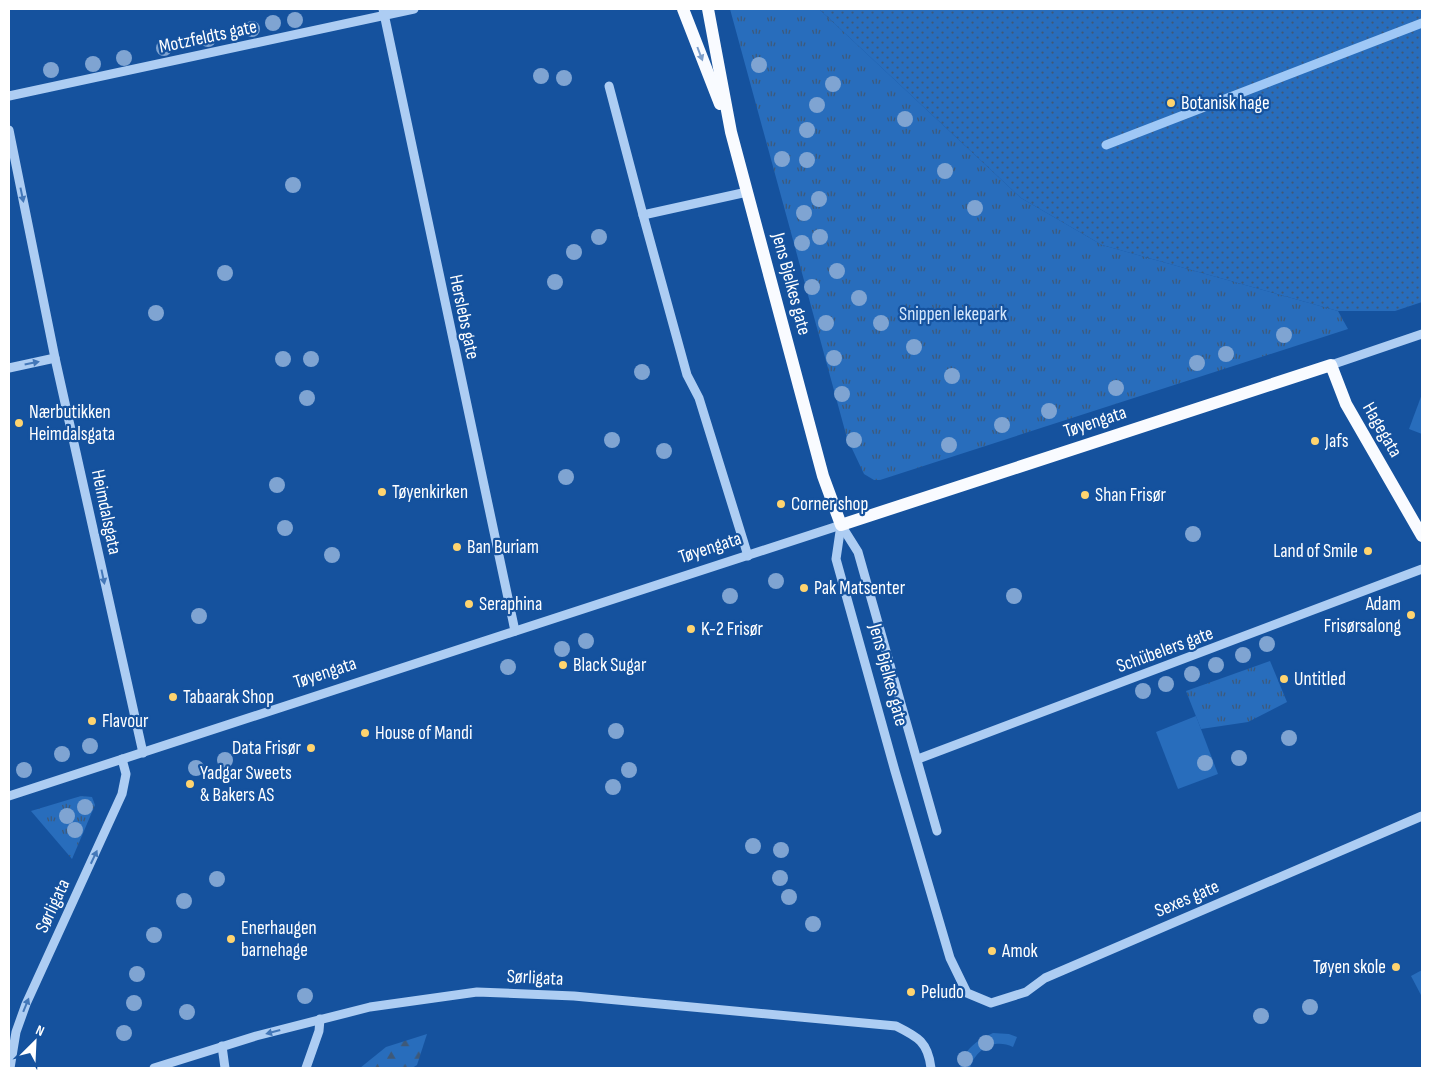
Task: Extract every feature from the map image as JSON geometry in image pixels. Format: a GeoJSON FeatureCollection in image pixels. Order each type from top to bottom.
{"type":"FeatureCollection","features":[{"type":"Feature","properties":{"kind":"main road","name":"Jens Bjelkes gate"},"geometry":{"type":"LineString","coordinates":[[682,9],[731,132]]}},
{"type":"Feature","properties":{"kind":"main road","name":"Jens Bjelkes gate"},"geometry":{"type":"LineString","coordinates":[[708,9],[731,132],[823,476],[841,525]]}},
{"type":"Feature","properties":{"kind":"main road","name":"Tøyengata"},"geometry":{"type":"LineString","coordinates":[[841,525],[1331,364]]}},
{"type":"Feature","properties":{"kind":"main road","name":"Hagegata"},"geometry":{"type":"LineString","coordinates":[[1331,364],[1346,404],[1422,536]]}},
{"type":"Feature","properties":{"kind":"street","name":"Motzfeldts gate"},"geometry":{"type":"LineString","coordinates":[[9,96],[384,12],[414,9]]}},
{"type":"Feature","properties":{"kind":"street","name":"Herslebs gate"},"geometry":{"type":"LineString","coordinates":[[384,12],[514,631]]}},
{"type":"Feature","properties":{"kind":"street"},"geometry":{"type":"LineString","coordinates":[[609,86],[687,375],[699,398],[748,556]]}},
{"type":"Feature","properties":{"kind":"street","name":"Heimdalsgata"},"geometry":{"type":"LineString","coordinates":[[9,130],[56,358],[143,753]]}},
{"type":"Feature","properties":{"kind":"street"},"geometry":{"type":"LineString","coordinates":[[643,215],[747,192]]}},
{"type":"Feature","properties":{"kind":"street","name":"Tøyengata"},"geometry":{"type":"LineString","coordinates":[[1331,364],[1422,334]]}},
{"type":"Feature","properties":{"kind":"street"},"geometry":{"type":"LineString","coordinates":[[9,368],[56,358]]}},
{"type":"Feature","properties":{"kind":"street","name":"Tøyengata"},"geometry":{"type":"LineString","coordinates":[[9,796],[841,525]]}},
{"type":"Feature","properties":{"kind":"street"},"geometry":{"type":"LineString","coordinates":[[841,525],[858,552],[937,831]]}},
{"type":"Feature","properties":{"kind":"street","name":"Jens Bjelkes gate"},"geometry":{"type":"LineString","coordinates":[[841,525],[836,559],[895,771],[950,958],[967,992]]}},
{"type":"Feature","properties":{"kind":"street","name":"Schübelers gate"},"geometry":{"type":"LineString","coordinates":[[918,759],[1422,569]]}},
{"type":"Feature","properties":{"kind":"street","name":"Sørligata"},"geometry":{"type":"LineString","coordinates":[[10,1068],[16,1032],[26,1004],[122,794],[126,774],[122,760]]}},
{"type":"Feature","properties":{"kind":"street","name":"Sexes gate"},"geometry":{"type":"LineString","coordinates":[[967,992],[991,1003],[1026,992],[1045,978],[1422,816]]}},
{"type":"Feature","properties":{"kind":"street","name":"Sørligata"},"geometry":{"type":"LineString","coordinates":[[154,1068],[222,1046],[320,1019],[426,997],[477,992],[519,992],[896,1026],[920,1038],[930,1057],[931,1068]]}},
{"type":"Feature","properties":{"kind":"street"},"geometry":{"type":"LineString","coordinates":[[306,1068],[317,1038],[320,1019]]}},
{"type":"Feature","properties":{"kind":"street"},"geometry":{"type":"LineString","coordinates":[[222,1046],[225,1068]]}},
{"type":"Feature","properties":{"kind":"green space","name":"Snippen lekepark"},"geometry":{"type":"Polygon","coordinates":[[[730,9],[819,9],[1021,198],[1102,245],[1338,311],[1348,329],[880,480],[874,480],[864,474],[847,438],[730,9]]]}},
{"type":"Feature","properties":{"kind":"green space","name":"Botanisk hage"},"geometry":{"type":"Polygon","coordinates":[[[819,9],[1422,9],[1422,302],[1395,311],[1338,311],[1102,245],[1021,198],[819,9]]]}},
{"type":"Feature","properties":{"kind":"green space"},"geometry":{"type":"Polygon","coordinates":[[[1422,394],[1422,434],[1409,429],[1422,394]]]}},
{"type":"Feature","properties":{"kind":"green space"},"geometry":{"type":"Polygon","coordinates":[[[1270,661],[1287,702],[1248,722],[1201,729],[1186,691],[1270,661]]]}},
{"type":"Feature","properties":{"kind":"green space"},"geometry":{"type":"Polygon","coordinates":[[[1196,716],[1218,774],[1178,789],[1156,732],[1196,716]]]}},
{"type":"Feature","properties":{"kind":"green space"},"geometry":{"type":"Polygon","coordinates":[[[81,796],[92,797],[95,805],[72,859],[31,811],[81,796]]]}},
{"type":"Feature","properties":{"kind":"green space"},"geometry":{"type":"Polygon","coordinates":[[[1422,970],[1422,997],[1411,976],[1422,970]]]}},
{"type":"Feature","properties":{"kind":"green space"},"geometry":{"type":"Polygon","coordinates":[[[993,1033],[1009,1034],[1017,1037],[1013,1047],[999,1044],[987,1047],[977,1055],[970,1068],[960,1068],[964,1056],[972,1046],[993,1033]]]}},
{"type":"Feature","properties":{"kind":"green space"},"geometry":{"type":"Polygon","coordinates":[[[427,1034],[417,1065],[412,1068],[360,1068],[386,1047],[427,1034]]]}},
{"type":"Feature","properties":{"kind":"waterway"},"geometry":{"type":"LineString","coordinates":[[1106,145],[1422,23]]}},
{"type":"Feature","properties":{"kind":"place","name":"Botanisk hage"},"geometry":{"type":"Point","coordinates":[1171,103]}},
{"type":"Feature","properties":{"kind":"place","name":"Nærbutikken Heimdalsgata"},"geometry":{"type":"Point","coordinates":[19,423]}},
{"type":"Feature","properties":{"kind":"place","name":"Jafs"},"geometry":{"type":"Point","coordinates":[1315,441]}},
{"type":"Feature","properties":{"kind":"place","name":"Tøyenkirken"},"geometry":{"type":"Point","coordinates":[382,492]}},
{"type":"Feature","properties":{"kind":"place","name":"Shan Frisør"},"geometry":{"type":"Point","coordinates":[1085,495]}},
{"type":"Feature","properties":{"kind":"place","name":"Corner shop"},"geometry":{"type":"Point","coordinates":[781,504]}},
{"type":"Feature","properties":{"kind":"place","name":"Ban Buriam"},"geometry":{"type":"Point","coordinates":[457,547]}},
{"type":"Feature","properties":{"kind":"place","name":"Land of Smile"},"geometry":{"type":"Point","coordinates":[1368,551]}},
{"type":"Feature","properties":{"kind":"place","name":"Pak Matsenter"},"geometry":{"type":"Point","coordinates":[804,588]}},
{"type":"Feature","properties":{"kind":"place","name":"Seraphina"},"geometry":{"type":"Point","coordinates":[469,604]}},
{"type":"Feature","properties":{"kind":"place","name":"Adam Frisørsalong"},"geometry":{"type":"Point","coordinates":[1411,615]}},
{"type":"Feature","properties":{"kind":"place","name":"K-2 Frisør"},"geometry":{"type":"Point","coordinates":[691,629]}},
{"type":"Feature","properties":{"kind":"place","name":"Black Sugar"},"geometry":{"type":"Point","coordinates":[563,665]}},
{"type":"Feature","properties":{"kind":"place","name":"Untitled"},"geometry":{"type":"Point","coordinates":[1284,679]}},
{"type":"Feature","properties":{"kind":"place","name":"Tabaarak Shop"},"geometry":{"type":"Point","coordinates":[173,697]}},
{"type":"Feature","properties":{"kind":"place","name":"Flavour"},"geometry":{"type":"Point","coordinates":[92,721]}},
{"type":"Feature","properties":{"kind":"place","name":"House of Mandi"},"geometry":{"type":"Point","coordinates":[365,733]}},
{"type":"Feature","properties":{"kind":"place","name":"Data Frisør"},"geometry":{"type":"Point","coordinates":[311,748]}},
{"type":"Feature","properties":{"kind":"place","name":"Yadgar Sweets & Bakers AS"},"geometry":{"type":"Point","coordinates":[190,784]}},
{"type":"Feature","properties":{"kind":"place","name":"Enerhaugen barnehage"},"geometry":{"type":"Point","coordinates":[231,939]}},
{"type":"Feature","properties":{"kind":"place","name":"Amok"},"geometry":{"type":"Point","coordinates":[992,951]}},
{"type":"Feature","properties":{"kind":"place","name":"Tøyen skole"},"geometry":{"type":"Point","coordinates":[1396,967]}},
{"type":"Feature","properties":{"kind":"place","name":"Peludo"},"geometry":{"type":"Point","coordinates":[911,992]}}]}
